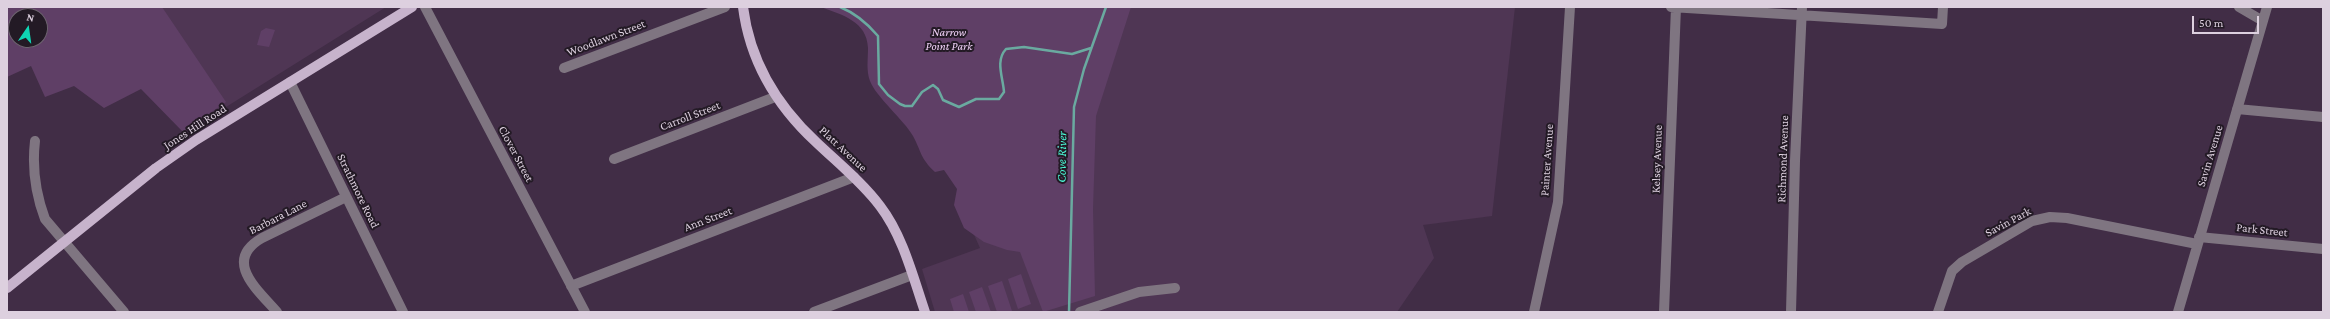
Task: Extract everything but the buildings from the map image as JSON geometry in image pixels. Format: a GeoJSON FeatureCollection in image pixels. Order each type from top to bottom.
{"type":"FeatureCollection","features":[{"type":"Feature","properties":{"kind":"main road","name":"Jones Hill Road"},"geometry":{"type":"LineString","coordinates":[[7,288],[156,168],[290,82],[412,7]]}},
{"type":"Feature","properties":{"kind":"main road","name":"Platt Avenue"},"geometry":{"type":"LineString","coordinates":[[743,7],[750,42],[762,75],[775,97],[801,127],[866,188],[888,218],[912,275],[925,312]]}},
{"type":"Feature","properties":{"kind":"street","name":"Clover Street"},"geometry":{"type":"LineString","coordinates":[[424,7],[585,312]]}},
{"type":"Feature","properties":{"kind":"street","name":"Woodlawn Street"},"geometry":{"type":"LineString","coordinates":[[564,68],[725,7]]}},
{"type":"Feature","properties":{"kind":"street","name":"Painter Avenue"},"geometry":{"type":"LineString","coordinates":[[1534,312],[1558,202],[1570,7]]}},
{"type":"Feature","properties":{"kind":"street"},"geometry":{"type":"LineString","coordinates":[[1671,7],[1802,11],[1942,24],[1943,7]]}},
{"type":"Feature","properties":{"kind":"street","name":"Kelsey Avenue"},"geometry":{"type":"LineString","coordinates":[[1664,312],[1676,7]]}},
{"type":"Feature","properties":{"kind":"street"},"geometry":{"type":"LineString","coordinates":[[2238,7],[2263,21]]}},
{"type":"Feature","properties":{"kind":"street","name":"Savin Avenue"},"geometry":{"type":"LineString","coordinates":[[2178,312],[2267,7]]}},
{"type":"Feature","properties":{"kind":"street","name":"Richmond Avenue"},"geometry":{"type":"LineString","coordinates":[[1791,312],[1802,11]]}},
{"type":"Feature","properties":{"kind":"street","name":"Strathmore Road"},"geometry":{"type":"LineString","coordinates":[[290,82],[403,312]]}},
{"type":"Feature","properties":{"kind":"street","name":"Carroll Street"},"geometry":{"type":"LineString","coordinates":[[614,159],[775,97]]}},
{"type":"Feature","properties":{"kind":"street"},"geometry":{"type":"LineString","coordinates":[[2237,109],[2323,116]]}},
{"type":"Feature","properties":{"kind":"street"},"geometry":{"type":"LineString","coordinates":[[36,141],[33,160],[40,205],[45,219],[124,312]]}},
{"type":"Feature","properties":{"kind":"street","name":"Ann Street"},"geometry":{"type":"LineString","coordinates":[[571,286],[854,177]]}},
{"type":"Feature","properties":{"kind":"street","name":"Barbara Lane"},"geometry":{"type":"LineString","coordinates":[[277,312],[248,278],[244,264],[247,251],[250,246],[262,238],[346,197]]}},
{"type":"Feature","properties":{"kind":"street","name":"Savin Park"},"geometry":{"type":"LineString","coordinates":[[1938,312],[1952,271],[1962,262],[2032,221],[2050,217],[2067,218],[2198,241]]}},
{"type":"Feature","properties":{"kind":"street","name":"Park Street"},"geometry":{"type":"LineString","coordinates":[[2198,241],[2323,249]]}},
{"type":"Feature","properties":{"kind":"street"},"geometry":{"type":"LineString","coordinates":[[814,312],[912,275]]}},
{"type":"Feature","properties":{"kind":"street"},"geometry":{"type":"LineString","coordinates":[[1080,312],[1139,292],[1175,288]]}},
{"type":"Feature","properties":{"kind":"shaded area"},"geometry":{"type":"Polygon","coordinates":[[[81,7],[386,7],[186,132],[81,7]]]}},
{"type":"Feature","properties":{"kind":"shaded area"},"geometry":{"type":"Polygon","coordinates":[[[1107,7],[1515,7],[1492,216],[1423,225],[1434,258],[1397,312],[935,312],[922,269],[980,248],[972,230],[1107,7]]]}},
{"type":"Feature","properties":{"kind":"green space"},"geometry":{"type":"Polygon","coordinates":[[[10,7],[162,7],[226,102],[183,132],[141,89],[104,108],[74,86],[45,97],[31,66],[7,77],[7,9],[8,8],[8,48],[48,48],[48,8],[8,8],[10,7]]]}},
{"type":"Feature","properties":{"kind":"green space","name":"Narrow Point Park"},"geometry":{"type":"Polygon","coordinates":[[[821,7],[1131,7],[1096,116],[1093,209],[1095,296],[1043,312],[1020,252],[1007,250],[984,242],[964,228],[954,205],[957,189],[944,170],[935,172],[926,163],[909,130],[873,87],[868,73],[867,39],[863,31],[852,20],[845,16],[821,7]]]}},
{"type":"Feature","properties":{"kind":"green space"},"geometry":{"type":"Polygon","coordinates":[[[266,28],[275,30],[269,47],[257,45],[261,31],[266,28]]]}},
{"type":"Feature","properties":{"kind":"green space"},"geometry":{"type":"Polygon","coordinates":[[[1021,274],[1031,304],[1018,309],[1008,279],[1021,274]]]}},
{"type":"Feature","properties":{"kind":"green space"},"geometry":{"type":"Polygon","coordinates":[[[1002,281],[1012,311],[997,312],[988,286],[1002,281]]]}},
{"type":"Feature","properties":{"kind":"green space"},"geometry":{"type":"Polygon","coordinates":[[[982,287],[991,312],[976,312],[969,292],[982,287]]]}},
{"type":"Feature","properties":{"kind":"green space"},"geometry":{"type":"Polygon","coordinates":[[[963,294],[969,312],[954,312],[950,299],[963,294]]]}},
{"type":"Feature","properties":{"kind":"waterway"},"geometry":{"type":"LineString","coordinates":[[840,7],[851,12],[870,27],[878,36],[879,84],[888,95],[905,106],[912,106],[922,92],[933,85],[938,89],[943,100],[959,107],[976,99],[999,99],[1004,92],[1000,64],[1006,49],[1024,47],[1072,54],[1091,48]]}},
{"type":"Feature","properties":{"kind":"waterway","name":"Cove River"},"geometry":{"type":"LineString","coordinates":[[1069,312],[1074,107],[1084,69],[1106,7]]}}]}
